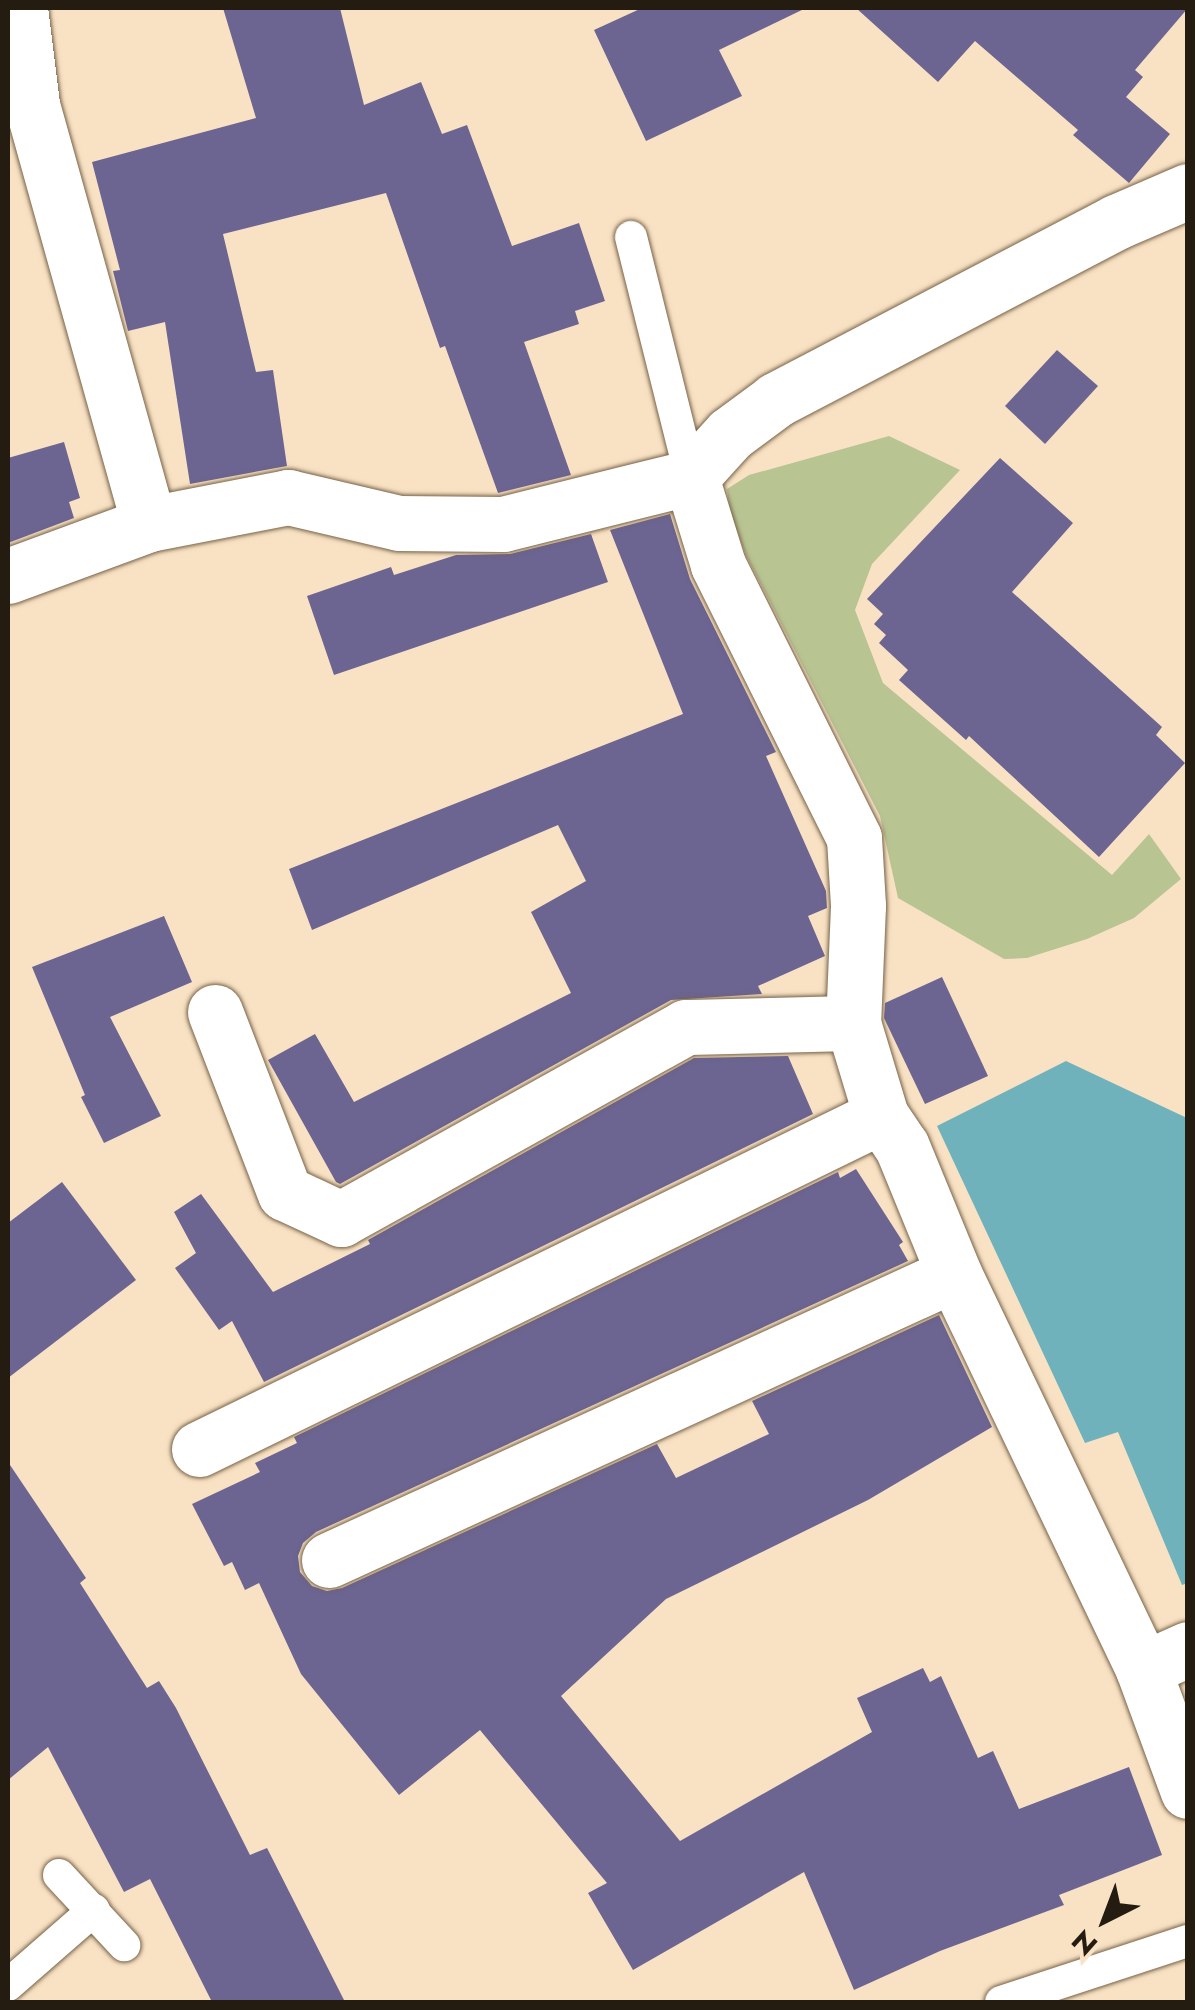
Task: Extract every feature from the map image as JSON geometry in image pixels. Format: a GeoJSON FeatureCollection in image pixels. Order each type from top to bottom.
{"type":"FeatureCollection","features":[{"type":"Feature","properties":{"kind":"street"},"geometry":{"type":"LineString","coordinates":[[20,8],[32,105],[149,524]]}},
{"type":"Feature","properties":{"kind":"street"},"geometry":{"type":"LineString","coordinates":[[8,576],[149,524],[288,496],[399,522],[503,524],[690,477],[730,434],[776,400],[1116,222],[1188,191]]}},
{"type":"Feature","properties":{"kind":"street"},"geometry":{"type":"LineString","coordinates":[[690,477],[718,565],[854,838],[858,906],[853,1023],[881,1116],[902,1147],[954,1274],[1165,1659],[1188,1791]]}},
{"type":"Feature","properties":{"kind":"street"},"geometry":{"type":"LineString","coordinates":[[215,1012],[284,1193],[341,1219],[686,1028],[853,1023]]}},
{"type":"Feature","properties":{"kind":"street"},"geometry":{"type":"LineString","coordinates":[[200,1448],[881,1116]]}},
{"type":"Feature","properties":{"kind":"street"},"geometry":{"type":"LineString","coordinates":[[329,1560],[954,1274]]}},
{"type":"Feature","properties":{"kind":"lane"},"geometry":{"type":"LineString","coordinates":[[631,237],[690,477]]}},
{"type":"Feature","properties":{"kind":"lane"},"geometry":{"type":"LineString","coordinates":[[58,1875],[124,1945]]}},
{"type":"Feature","properties":{"kind":"lane"},"geometry":{"type":"LineString","coordinates":[[8,1985],[94,1910]]}},
{"type":"Feature","properties":{"kind":"lane"},"geometry":{"type":"LineString","coordinates":[[1001,2002],[1188,1941]]}},
{"type":"Feature","properties":{"kind":"green space"},"geometry":{"type":"Polygon","coordinates":[[[889,436],[960,470],[872,564],[855,610],[883,683],[1112,875],[1149,834],[1181,879],[1134,918],[1087,939],[1027,958],[1004,959],[898,898],[880,816],[746,555],[730,512],[727,489],[749,475],[889,436]]]}},
{"type":"Feature","properties":{"kind":"water"},"geometry":{"type":"Polygon","coordinates":[[[1066,1061],[1187,1118],[1188,1583],[1182,1585],[1118,1432],[1085,1443],[937,1126],[1066,1061]]]}},
{"type":"Feature","properties":{"kind":"building"},"geometry":{"type":"Polygon","coordinates":[[[223,8],[340,8],[364,105],[421,82],[442,134],[467,125],[512,246],[579,223],[605,301],[575,311],[579,324],[524,342],[571,475],[498,493],[445,346],[440,348],[386,193],[223,234],[256,372],[273,370],[287,466],[190,484],[165,322],[128,331],[113,271],[120,270],[92,162],[256,118],[223,8]]]}},
{"type":"Feature","properties":{"kind":"building"},"geometry":{"type":"Polygon","coordinates":[[[642,8],[806,8],[719,50],[742,96],[646,141],[594,30],[642,8]]]}},
{"type":"Feature","properties":{"kind":"building"},"geometry":{"type":"Polygon","coordinates":[[[856,8],[1188,8],[1135,70],[1143,77],[1126,97],[1170,134],[1129,183],[1073,135],[1078,130],[975,41],[938,82],[856,8]]]}},
{"type":"Feature","properties":{"kind":"building"},"geometry":{"type":"Polygon","coordinates":[[[1057,350],[1098,386],[1045,444],[1005,406],[1057,350]]]}},
{"type":"Feature","properties":{"kind":"building"},"geometry":{"type":"Polygon","coordinates":[[[64,442],[80,498],[69,502],[74,518],[8,543],[8,458],[64,442]]]}},
{"type":"Feature","properties":{"kind":"building"},"geometry":{"type":"Polygon","coordinates":[[[1000,458],[1073,523],[1012,592],[1162,727],[1156,735],[1185,763],[1099,857],[969,736],[966,740],[899,680],[908,670],[879,643],[886,635],[874,624],[883,614],[867,599],[1000,458]]]}},
{"type":"Feature","properties":{"kind":"building"},"geometry":{"type":"Polygon","coordinates":[[[670,514],[690,579],[776,752],[766,756],[826,891],[827,908],[808,916],[825,956],[758,986],[762,994],[671,1000],[340,1184],[268,1060],[315,1034],[354,1102],[571,993],[531,912],[586,881],[558,825],[312,930],[289,869],[683,714],[610,530],[670,514]]]}},
{"type":"Feature","properties":{"kind":"building"},"geometry":{"type":"Polygon","coordinates":[[[591,534],[608,582],[334,675],[307,596],[391,567],[394,575],[456,555],[510,554],[591,534]]]}},
{"type":"Feature","properties":{"kind":"building"},"geometry":{"type":"Polygon","coordinates":[[[164,916],[192,982],[110,1017],[161,1116],[104,1143],[81,1097],[85,1095],[32,967],[164,916]]]}},
{"type":"Feature","properties":{"kind":"building"},"geometry":{"type":"Polygon","coordinates":[[[942,977],[988,1076],[925,1104],[884,1018],[885,1003],[942,977]]]}},
{"type":"Feature","properties":{"kind":"building"},"geometry":{"type":"Polygon","coordinates":[[[788,1056],[813,1114],[264,1382],[232,1321],[219,1330],[175,1268],[196,1253],[174,1212],[201,1194],[273,1292],[370,1244],[368,1240],[694,1058],[788,1056]]]}},
{"type":"Feature","properties":{"kind":"building"},"geometry":{"type":"Polygon","coordinates":[[[856,1169],[903,1242],[899,1245],[908,1261],[316,1532],[303,1543],[298,1556],[300,1572],[312,1586],[327,1591],[342,1588],[657,1444],[676,1478],[769,1434],[752,1401],[939,1315],[992,1427],[868,1500],[666,1599],[561,1696],[680,1841],[872,1732],[857,1698],[923,1668],[930,1682],[941,1676],[978,1758],[993,1751],[1019,1809],[1129,1767],[1162,1855],[1059,1895],[1064,1905],[940,1951],[854,1990],[804,1872],[633,1970],[588,1893],[607,1883],[480,1730],[399,1795],[301,1674],[259,1583],[245,1590],[232,1562],[224,1566],[192,1504],[260,1472],[255,1463],[297,1443],[294,1437],[838,1172],[840,1178],[856,1169]]]}},
{"type":"Feature","properties":{"kind":"building"},"geometry":{"type":"Polygon","coordinates":[[[62,1182],[136,1280],[8,1378],[8,1223],[62,1182]]]}},
{"type":"Feature","properties":{"kind":"building"},"geometry":{"type":"Polygon","coordinates":[[[8,1462],[86,1578],[80,1583],[147,1688],[159,1681],[176,1708],[250,1855],[267,1848],[345,2002],[212,2002],[150,1879],[124,1892],[48,1747],[8,1780],[8,1462]]]}}]}
